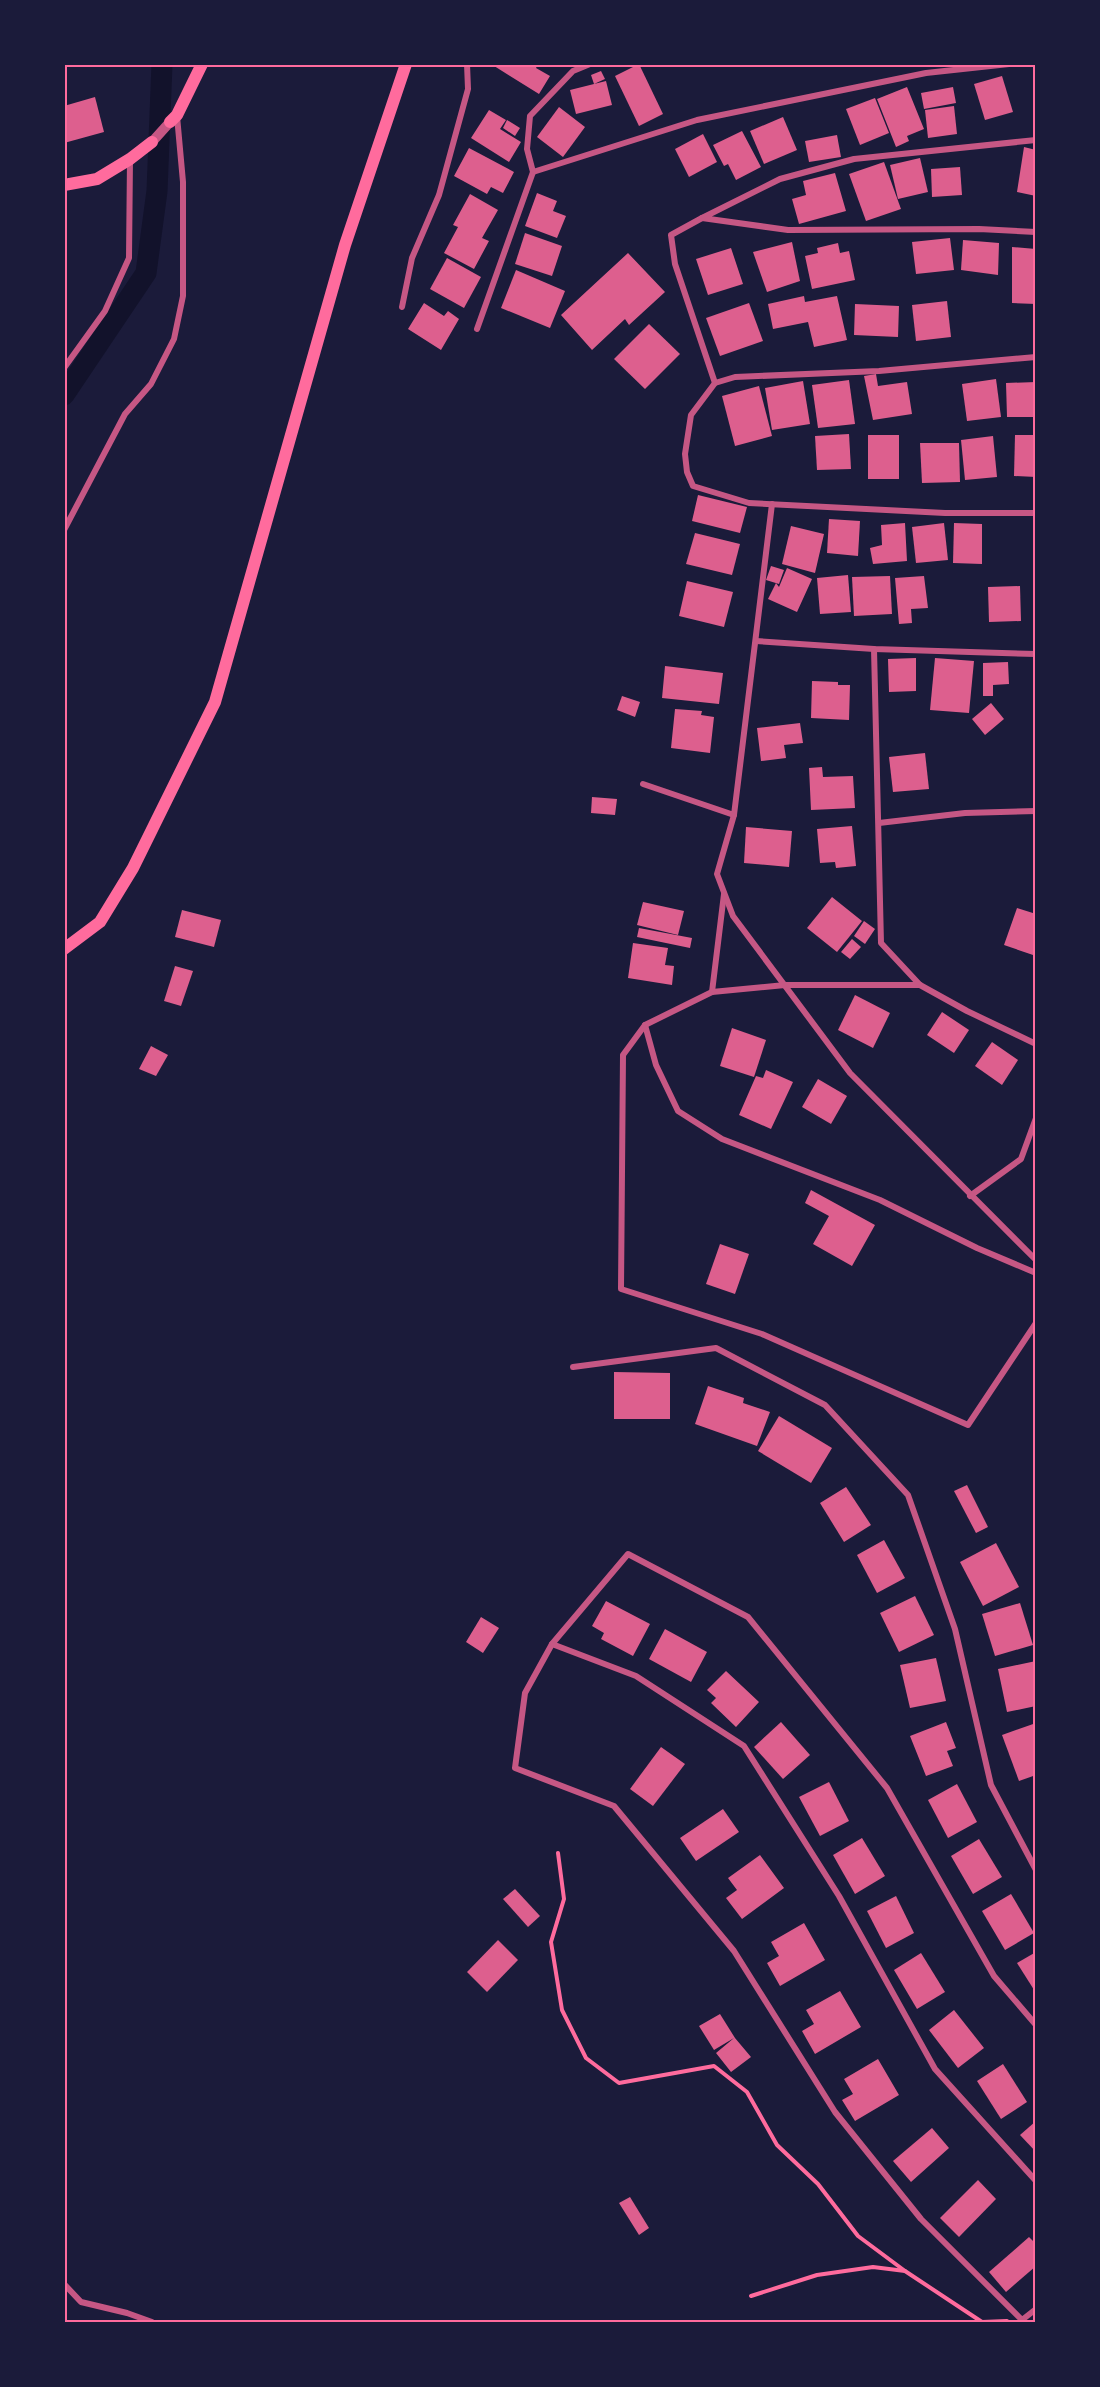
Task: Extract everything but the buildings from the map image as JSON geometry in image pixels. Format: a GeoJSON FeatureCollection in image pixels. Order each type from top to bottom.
{"type":"FeatureCollection","features":[{"type":"Feature","properties":{"kind":"main road"},"geometry":{"type":"LineString","coordinates":[[173,119],[202,64]]}},
{"type":"Feature","properties":{"kind":"main road"},"geometry":{"type":"LineString","coordinates":[[64,949],[100,922],[133,868],[215,702],[345,245],[406,64]]}},
{"type":"Feature","properties":{"kind":"main road"},"geometry":{"type":"LineString","coordinates":[[64,185],[97,179],[130,159],[152,142]]}},
{"type":"Feature","properties":{"kind":"street"},"geometry":{"type":"LineString","coordinates":[[402,307],[412,258],[440,195],[468,88],[467,64]]}},
{"type":"Feature","properties":{"kind":"street"},"geometry":{"type":"LineString","coordinates":[[477,329],[533,172],[527,149],[530,116],[573,71],[590,64]]}},
{"type":"Feature","properties":{"kind":"street"},"geometry":{"type":"LineString","coordinates":[[533,172],[697,120],[926,74],[1009,64]]}},
{"type":"Feature","properties":{"kind":"street"},"geometry":{"type":"LineString","coordinates":[[152,142],[173,119]]}},
{"type":"Feature","properties":{"kind":"street"},"geometry":{"type":"LineString","coordinates":[[64,530],[125,414],[151,384],[174,339],[183,296],[183,182],[173,119]]}},
{"type":"Feature","properties":{"kind":"street"},"geometry":{"type":"LineString","coordinates":[[715,383],[675,264],[671,235],[780,180],[854,159],[1035,140]]}},
{"type":"Feature","properties":{"kind":"street"},"geometry":{"type":"LineString","coordinates":[[64,368],[105,311],[129,258],[130,159]]}},
{"type":"Feature","properties":{"kind":"street"},"geometry":{"type":"LineString","coordinates":[[702,218],[788,230],[979,229],[1035,232]]}},
{"type":"Feature","properties":{"kind":"street"},"geometry":{"type":"LineString","coordinates":[[1035,357],[879,371],[735,377],[715,383],[691,415],[685,454],[687,472],[693,486],[749,503],[945,513],[1035,513]]}},
{"type":"Feature","properties":{"kind":"street"},"geometry":{"type":"LineString","coordinates":[[772,504],[734,815],[717,874],[733,916],[849,1073],[1035,1260]]}},
{"type":"Feature","properties":{"kind":"street"},"geometry":{"type":"LineString","coordinates":[[756,641],[874,649],[1035,654]]}},
{"type":"Feature","properties":{"kind":"street"},"geometry":{"type":"LineString","coordinates":[[874,649],[881,943],[920,985],[1035,1044]]}},
{"type":"Feature","properties":{"kind":"street"},"geometry":{"type":"LineString","coordinates":[[643,784],[734,815]]}},
{"type":"Feature","properties":{"kind":"street"},"geometry":{"type":"LineString","coordinates":[[879,823],[965,813],[1035,811]]}},
{"type":"Feature","properties":{"kind":"street"},"geometry":{"type":"LineString","coordinates":[[712,993],[724,890]]}},
{"type":"Feature","properties":{"kind":"street"},"geometry":{"type":"LineString","coordinates":[[920,985],[785,986],[712,993],[645,1025],[623,1055],[621,1289],[762,1334],[968,1425],[1035,1323]]}},
{"type":"Feature","properties":{"kind":"street"},"geometry":{"type":"LineString","coordinates":[[645,1025],[656,1065],[678,1111],[723,1139],[880,1200],[977,1248],[1035,1273]]}},
{"type":"Feature","properties":{"kind":"street"},"geometry":{"type":"LineString","coordinates":[[970,1196],[1021,1159],[1035,1118]]}},
{"type":"Feature","properties":{"kind":"street"},"geometry":{"type":"LineString","coordinates":[[573,1367],[716,1348],[825,1405],[833,1413],[908,1495],[955,1629],[990,1785],[1035,1870]]}},
{"type":"Feature","properties":{"kind":"street"},"geometry":{"type":"LineString","coordinates":[[1035,2025],[994,1976],[887,1788],[747,1617],[628,1554],[552,1644],[525,1693],[515,1768],[614,1806],[734,1951],[835,2112],[921,2219],[1022,2320],[1035,2309]]}},
{"type":"Feature","properties":{"kind":"street"},"geometry":{"type":"LineString","coordinates":[[552,1644],[636,1676],[744,1746],[839,1896],[935,2069],[1035,2181]]}},
{"type":"Feature","properties":{"kind":"street"},"geometry":{"type":"LineString","coordinates":[[64,2284],[81,2302],[127,2313],[152,2322]]}},
{"type":"Feature","properties":{"kind":"path"},"geometry":{"type":"LineString","coordinates":[[558,1853],[564,1899],[551,1942],[562,2010],[586,2058],[620,2083],[714,2066],[747,2092],[777,2145],[818,2184],[858,2236],[905,2271],[982,2322],[1022,2320]]}},
{"type":"Feature","properties":{"kind":"path"},"geometry":{"type":"LineString","coordinates":[[751,2296],[817,2275],[873,2267],[905,2271]]}},
{"type":"Feature","properties":{"kind":"waterway"},"geometry":{"type":"LineString","coordinates":[[64,395],[146,273],[157,191],[162,64]]}}]}
